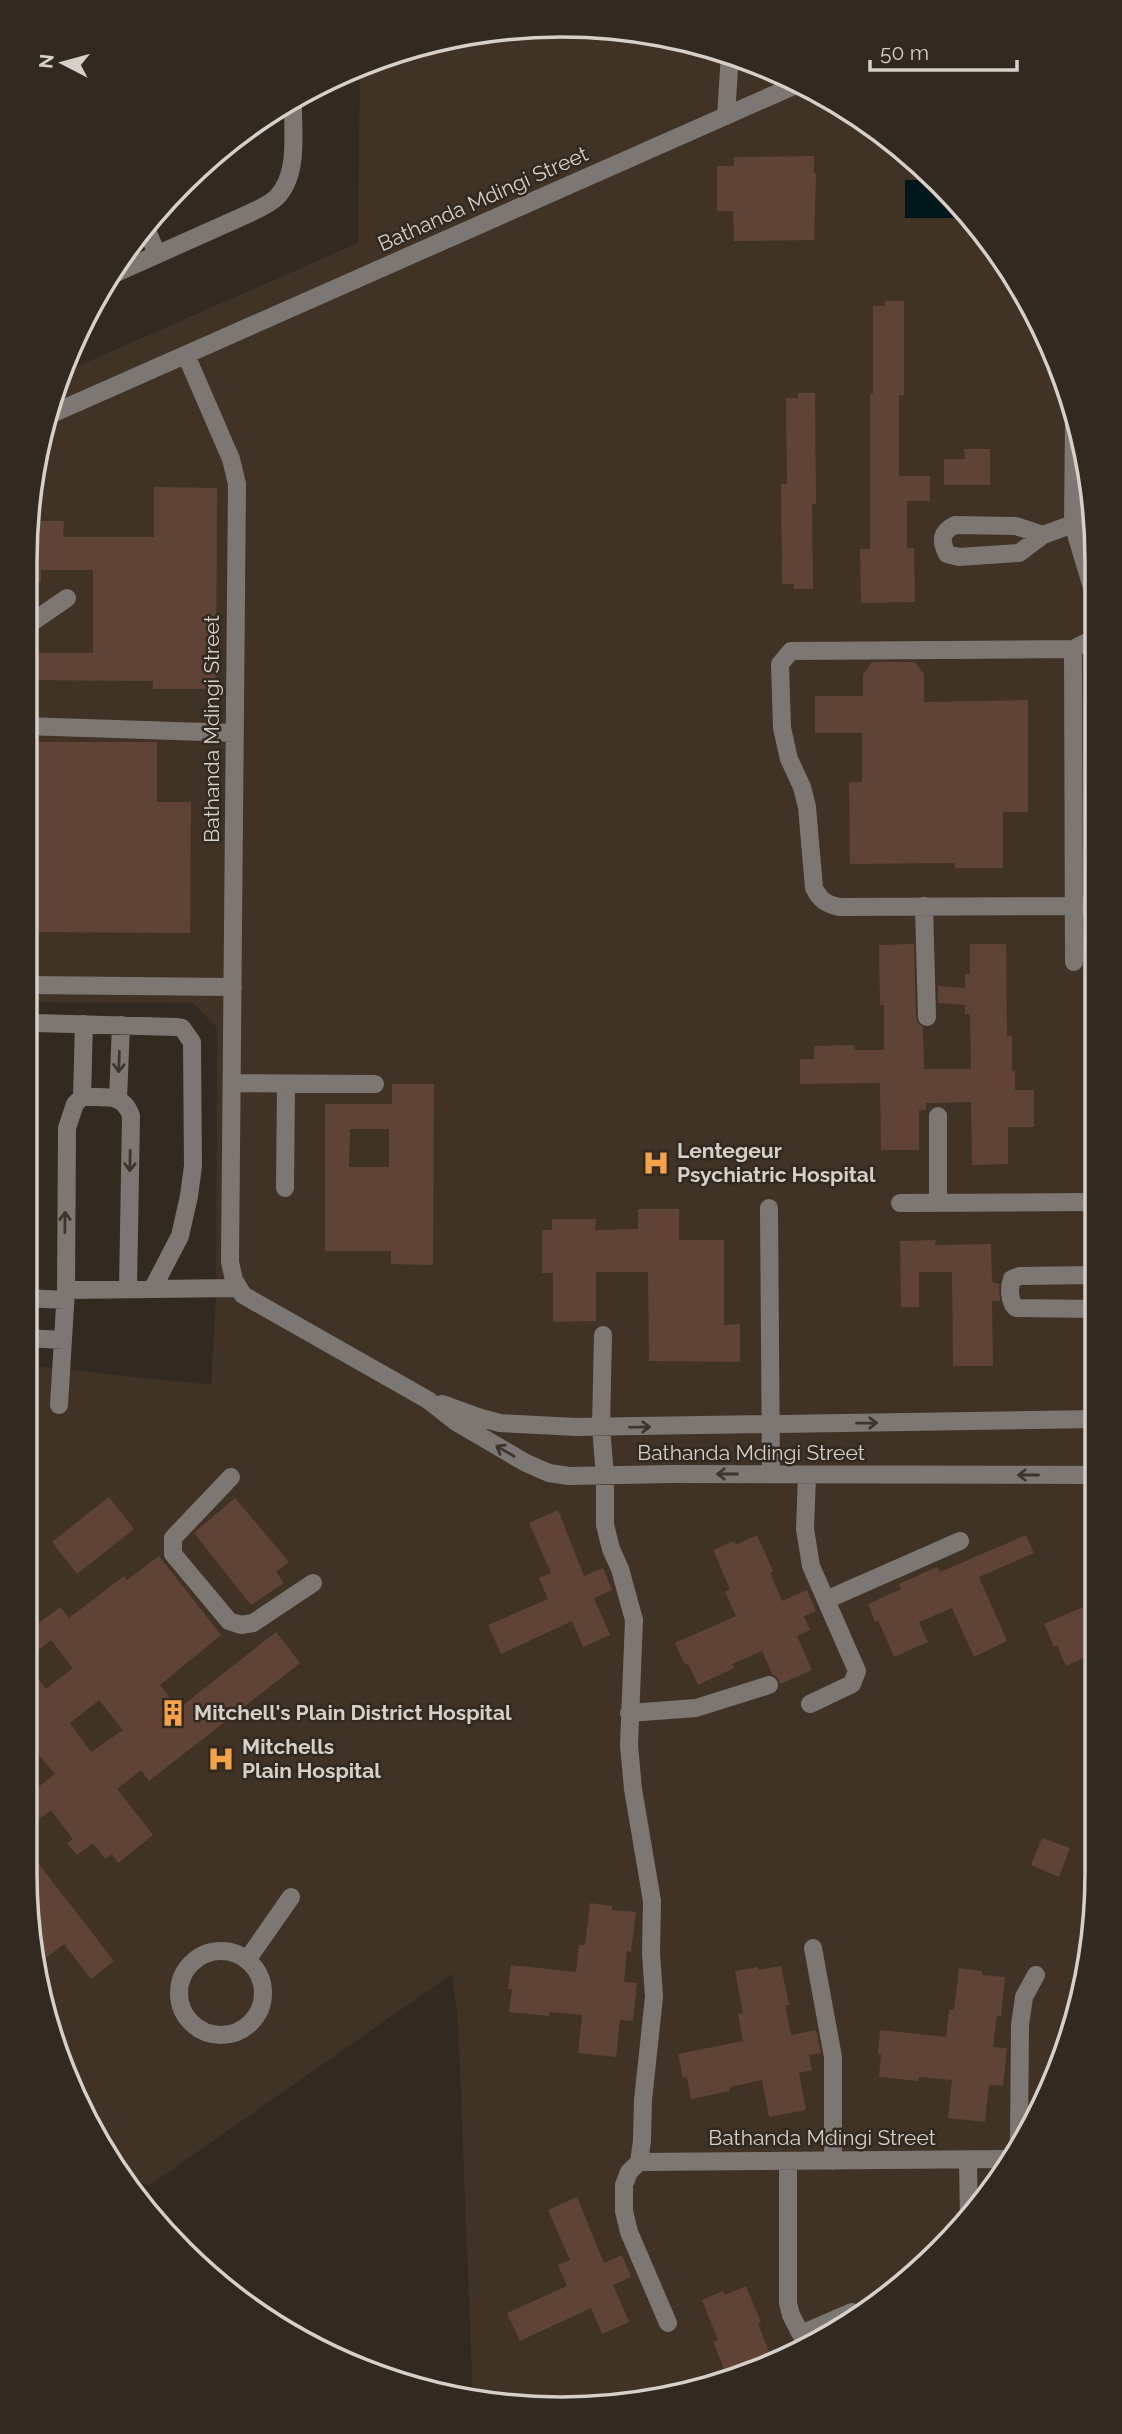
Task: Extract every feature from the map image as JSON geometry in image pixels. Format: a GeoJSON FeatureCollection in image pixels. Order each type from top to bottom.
{"type":"FeatureCollection","features":[{"type":"Feature","properties":{"kind":"street"},"geometry":{"type":"LineString","coordinates":[[726,116],[729,65]]}},
{"type":"Feature","properties":{"kind":"street","name":"Bathanda Mdingi Street"},"geometry":{"type":"LineString","coordinates":[[59,411],[788,89]]}},
{"type":"Feature","properties":{"kind":"street"},"geometry":{"type":"LineString","coordinates":[[126,268],[269,204],[279,195],[286,183],[292,162],[293,111]]}},
{"type":"Feature","properties":{"kind":"street"},"geometry":{"type":"LineString","coordinates":[[149,236],[157,254]]}},
{"type":"Feature","properties":{"kind":"street","name":"Bathanda Mdingi Street"},"geometry":{"type":"LineString","coordinates":[[186,355],[236,475],[230,1262],[233,1280],[238,1288],[250,1300],[428,1400],[456,1422],[549,1474],[1085,1475]]}},
{"type":"Feature","properties":{"kind":"street"},"geometry":{"type":"LineString","coordinates":[[1074,456],[1073,524],[1085,564]]}},
{"type":"Feature","properties":{"kind":"street"},"geometry":{"type":"LineString","coordinates":[[1043,535],[1016,526],[955,525],[942,535],[942,544],[947,554],[959,557],[1010,554],[1027,549],[1043,535],[1073,524]]}},
{"type":"Feature","properties":{"kind":"street"},"geometry":{"type":"LineString","coordinates":[[37,618],[67,597]]}},
{"type":"Feature","properties":{"kind":"street"},"geometry":{"type":"LineString","coordinates":[[1085,643],[1073,649],[791,651],[783,658],[779,676],[784,744],[802,787],[807,807],[814,888],[820,898],[829,905],[1085,906]]}},
{"type":"Feature","properties":{"kind":"street"},"geometry":{"type":"LineString","coordinates":[[1073,649],[1074,962]]}},
{"type":"Feature","properties":{"kind":"street"},"geometry":{"type":"LineString","coordinates":[[37,726],[235,733]]}},
{"type":"Feature","properties":{"kind":"street"},"geometry":{"type":"LineString","coordinates":[[924,906],[927,1017]]}},
{"type":"Feature","properties":{"kind":"street"},"geometry":{"type":"LineString","coordinates":[[37,985],[233,987]]}},
{"type":"Feature","properties":{"kind":"street"},"geometry":{"type":"LineString","coordinates":[[37,1023],[176,1027],[182,1028],[192,1042],[193,1166],[189,1196],[180,1236],[153,1288]]}},
{"type":"Feature","properties":{"kind":"street"},"geometry":{"type":"LineString","coordinates":[[59,1405],[66,1295],[67,1128],[75,1104],[82,1097],[84,1024]]}},
{"type":"Feature","properties":{"kind":"street"},"geometry":{"type":"LineString","coordinates":[[118,1099],[121,1025]]}},
{"type":"Feature","properties":{"kind":"street"},"geometry":{"type":"LineString","coordinates":[[232,1083],[375,1084]]}},
{"type":"Feature","properties":{"kind":"street"},"geometry":{"type":"LineString","coordinates":[[285,1188],[286,1084]]}},
{"type":"Feature","properties":{"kind":"street"},"geometry":{"type":"LineString","coordinates":[[82,1097],[124,1101],[131,1116],[128,1289]]}},
{"type":"Feature","properties":{"kind":"street"},"geometry":{"type":"LineString","coordinates":[[938,1116],[938,1202]]}},
{"type":"Feature","properties":{"kind":"street"},"geometry":{"type":"LineString","coordinates":[[900,1203],[1085,1202]]}},
{"type":"Feature","properties":{"kind":"street"},"geometry":{"type":"LineString","coordinates":[[769,1208],[771,1474]]}},
{"type":"Feature","properties":{"kind":"street"},"geometry":{"type":"LineString","coordinates":[[1085,1275],[1020,1276],[1012,1279],[1010,1291],[1012,1305],[1016,1308],[1085,1308]]}},
{"type":"Feature","properties":{"kind":"street"},"geometry":{"type":"LineString","coordinates":[[37,1297],[128,1289],[238,1288]]}},
{"type":"Feature","properties":{"kind":"street"},"geometry":{"type":"LineString","coordinates":[[603,1335],[601,1427],[606,1476],[606,1536],[620,1569],[634,1620],[629,1745],[633,1789],[652,1901],[650,1953],[654,1997],[643,2100],[642,2141],[639,2162],[633,2166],[626,2179],[624,2211],[629,2232],[668,2323]]}},
{"type":"Feature","properties":{"kind":"street"},"geometry":{"type":"LineString","coordinates":[[37,1339],[63,1340]]}},
{"type":"Feature","properties":{"kind":"street","name":"Bathanda Mdingi Street"},"geometry":{"type":"LineString","coordinates":[[428,1400],[500,1423],[601,1427],[1085,1419]]}},
{"type":"Feature","properties":{"kind":"street"},"geometry":{"type":"LineString","coordinates":[[807,1475],[805,1518],[811,1566],[855,1667],[856,1676],[847,1688],[810,1704]]}},
{"type":"Feature","properties":{"kind":"street"},"geometry":{"type":"LineString","coordinates":[[231,1477],[173,1538],[173,1554],[181,1565],[229,1621],[241,1625],[253,1623],[313,1583]]}},
{"type":"Feature","properties":{"kind":"street"},"geometry":{"type":"LineString","coordinates":[[827,1600],[960,1541]]}},
{"type":"Feature","properties":{"kind":"street"},"geometry":{"type":"LineString","coordinates":[[629,1713],[696,1708],[769,1685]]}},
{"type":"Feature","properties":{"kind":"street"},"geometry":{"type":"LineString","coordinates":[[247,1960],[290,1897]]}},
{"type":"Feature","properties":{"kind":"street"},"geometry":{"type":"LineString","coordinates":[[813,1948],[833,2057],[833,2161]]}},
{"type":"Feature","properties":{"kind":"street"},"geometry":{"type":"LineString","coordinates":[[222,1951],[235,1953],[247,1960],[262,1983],[263,1997],[252,2022],[241,2031],[213,2035],[189,2022],[178,1996],[180,1982],[195,1959],[222,1951]]}},
{"type":"Feature","properties":{"kind":"street"},"geometry":{"type":"LineString","coordinates":[[1019,2127],[1020,2025],[1024,1997],[1036,1975]]}},
{"type":"Feature","properties":{"kind":"street","name":"Bathanda Mdingi Street"},"geometry":{"type":"LineString","coordinates":[[639,2162],[1000,2159]]}},
{"type":"Feature","properties":{"kind":"street"},"geometry":{"type":"LineString","coordinates":[[968,2160],[969,2202]]}},
{"type":"Feature","properties":{"kind":"street"},"geometry":{"type":"LineString","coordinates":[[789,2161],[787,2289],[791,2315],[803,2338]]}},
{"type":"Feature","properties":{"kind":"shaded area","name":"Lentegeur Psychiatric Hospital"},"geometry":{"type":"Polygon","coordinates":[[[527,38],[629,41],[730,65],[793,91],[852,125],[907,167],[955,215],[997,270],[1031,329],[1057,392],[1081,493],[1085,561],[1085,1873],[1081,1941],[1067,2009],[1045,2074],[1015,2135],[977,2192],[955,2219],[907,2267],[852,2309],[793,2343],[730,2369],[629,2393],[561,2397],[473,2389],[458,2022],[452,1974],[150,2185],[138,2183],[125,2164],[91,2105],[77,2074],[55,2009],[41,1941],[37,1873],[37,1366],[211,1385],[216,1298],[217,1028],[193,1003],[37,1002],[37,561],[41,493],[47,459],[74,368],[358,243],[360,77],[392,65],[459,47],[527,38]]]}},
{"type":"Feature","properties":{"kind":"water"},"geometry":{"type":"Polygon","coordinates":[[[905,180],[921,180],[957,218],[905,218],[905,180]]]}},
{"type":"Feature","properties":{"kind":"building"},"geometry":{"type":"Polygon","coordinates":[[[814,156],[814,240],[734,241],[733,211],[717,211],[717,166],[734,166],[734,157],[814,156]]]}},
{"type":"Feature","properties":{"kind":"building"},"geometry":{"type":"Polygon","coordinates":[[[885,301],[904,301],[904,395],[899,395],[899,476],[930,476],[930,501],[907,501],[907,548],[914,548],[915,602],[861,603],[860,549],[870,549],[873,306],[885,306],[885,301]]]}},
{"type":"Feature","properties":{"kind":"building"},"geometry":{"type":"Polygon","coordinates":[[[798,393],[815,393],[816,504],[812,504],[813,589],[794,589],[794,584],[782,584],[781,484],[787,484],[786,398],[798,398],[798,393]]]}},
{"type":"Feature","properties":{"kind":"building"},"geometry":{"type":"Polygon","coordinates":[[[964,449],[990,449],[990,485],[944,485],[944,459],[965,459],[964,449]]]}},
{"type":"Feature","properties":{"kind":"building"},"geometry":{"type":"Polygon","coordinates":[[[154,487],[217,488],[216,689],[153,689],[153,681],[37,680],[37,653],[93,653],[93,570],[41,570],[41,582],[37,582],[39,521],[64,521],[63,537],[154,537],[154,487]]]}},
{"type":"Feature","properties":{"kind":"building"},"geometry":{"type":"Polygon","coordinates":[[[872,662],[915,662],[924,674],[924,702],[1028,700],[1028,812],[1003,812],[1003,868],[955,868],[955,863],[850,864],[849,782],[862,782],[862,733],[815,733],[815,696],[863,696],[863,674],[872,662]]]}},
{"type":"Feature","properties":{"kind":"building"},"geometry":{"type":"Polygon","coordinates":[[[37,742],[157,742],[157,802],[191,802],[190,933],[37,932],[37,742]]]}},
{"type":"Feature","properties":{"kind":"building"},"geometry":{"type":"Polygon","coordinates":[[[914,944],[916,1017],[923,1027],[924,1069],[971,1069],[970,1014],[965,1014],[965,1005],[938,1003],[938,986],[965,988],[965,974],[970,974],[970,944],[1006,944],[1007,1036],[1012,1036],[1015,1090],[1034,1090],[1034,1127],[1008,1127],[1008,1164],[972,1165],[971,1102],[926,1103],[926,1110],[919,1110],[919,1150],[881,1150],[880,1083],[800,1084],[800,1059],[814,1059],[814,1046],[854,1045],[855,1050],[884,1050],[884,1005],[880,1005],[879,945],[914,944]]]}},
{"type":"Feature","properties":{"kind":"building"},"geometry":{"type":"Polygon","coordinates":[[[392,1084],[434,1084],[433,1265],[391,1264],[391,1251],[325,1251],[325,1104],[392,1104],[392,1084]],[[350,1129],[349,1167],[389,1167],[389,1129],[350,1129]]]}},
{"type":"Feature","properties":{"kind":"building"},"geometry":{"type":"Polygon","coordinates":[[[638,1209],[679,1209],[679,1240],[724,1240],[724,1325],[740,1324],[740,1362],[649,1361],[648,1272],[596,1272],[596,1321],[553,1322],[553,1273],[542,1273],[542,1230],[552,1230],[552,1219],[596,1219],[595,1230],[638,1229],[638,1209]]]}},
{"type":"Feature","properties":{"kind":"building"},"geometry":{"type":"Polygon","coordinates":[[[936,1240],[935,1245],[991,1244],[992,1282],[999,1284],[1000,1301],[992,1301],[993,1366],[953,1366],[952,1272],[919,1272],[919,1307],[901,1307],[900,1241],[936,1240]]]}},
{"type":"Feature","properties":{"kind":"building"},"geometry":{"type":"Polygon","coordinates":[[[109,1497],[134,1529],[77,1574],[52,1542],[109,1497]]]}},
{"type":"Feature","properties":{"kind":"building"},"geometry":{"type":"Polygon","coordinates":[[[235,1498],[289,1562],[276,1572],[284,1583],[251,1605],[194,1533],[235,1498]]]}},
{"type":"Feature","properties":{"kind":"building"},"geometry":{"type":"Polygon","coordinates":[[[558,1510],[584,1576],[603,1568],[612,1590],[594,1598],[610,1635],[583,1647],[572,1621],[501,1654],[488,1625],[548,1599],[539,1578],[551,1573],[529,1523],[558,1510]]]}},
{"type":"Feature","properties":{"kind":"building"},"geometry":{"type":"Polygon","coordinates":[[[757,1535],[773,1571],[770,1573],[782,1601],[807,1590],[816,1611],[804,1616],[810,1630],[797,1636],[812,1670],[780,1684],[772,1674],[762,1651],[732,1664],[734,1668],[698,1685],[675,1643],[736,1616],[725,1592],[730,1589],[713,1550],[734,1541],[736,1545],[757,1535]]]}},
{"type":"Feature","properties":{"kind":"building"},"geometry":{"type":"Polygon","coordinates":[[[1026,1535],[1034,1553],[979,1577],[1007,1641],[974,1657],[952,1608],[919,1622],[928,1642],[894,1657],[868,1604],[901,1589],[899,1584],[937,1567],[940,1572],[1026,1535]]]}},
{"type":"Feature","properties":{"kind":"building","name":"Mitchell's Plain District Hospital"},"geometry":{"type":"Polygon","coordinates":[[[159,1556],[221,1635],[160,1685],[178,1709],[276,1632],[300,1663],[149,1781],[141,1770],[117,1789],[153,1835],[118,1863],[112,1854],[105,1859],[93,1843],[77,1855],[67,1843],[73,1839],[51,1810],[37,1821],[37,1788],[55,1774],[37,1752],[37,1678],[46,1689],[73,1668],[51,1640],[37,1651],[37,1624],[60,1607],[69,1618],[124,1576],[127,1580],[159,1556]],[[99,1700],[70,1723],[91,1752],[123,1730],[99,1700]]]}},
{"type":"Feature","properties":{"kind":"building"},"geometry":{"type":"Polygon","coordinates":[[[1085,1606],[1085,1657],[1066,1666],[1044,1624],[1085,1606]]]}},
{"type":"Feature","properties":{"kind":"building"},"geometry":{"type":"Polygon","coordinates":[[[1042,1838],[1070,1848],[1059,1877],[1031,1865],[1042,1838]]]}},
{"type":"Feature","properties":{"kind":"building"},"geometry":{"type":"Polygon","coordinates":[[[37,1862],[114,1961],[91,1979],[64,1944],[44,1959],[38,1907],[37,1862]]]}},
{"type":"Feature","properties":{"kind":"building"},"geometry":{"type":"Polygon","coordinates":[[[590,1903],[612,1906],[612,1910],[636,1912],[631,1952],[627,1951],[624,1982],[637,1983],[633,2021],[620,2020],[616,2057],[578,2053],[582,2015],[549,2012],[549,2016],[509,2012],[511,1965],[576,1972],[579,1945],[585,1945],[590,1903]]]}},
{"type":"Feature","properties":{"kind":"building"},"geometry":{"type":"Polygon","coordinates":[[[781,1966],[789,2005],[785,2005],[791,2035],[816,2030],[821,2053],[809,2055],[812,2070],[799,2073],[806,2110],[769,2117],[762,2080],[730,2087],[730,2091],[691,2099],[687,2077],[683,2078],[678,2054],[743,2041],[738,2014],[743,2013],[735,1971],[781,1966]]]}},
{"type":"Feature","properties":{"kind":"building"},"geometry":{"type":"Polygon","coordinates":[[[959,1968],[982,1971],[982,1975],[1005,1977],[1001,2016],[997,2016],[993,2047],[1007,2048],[1003,2086],[989,2085],[985,2122],[948,2118],[952,2080],[919,2077],[918,2081],[879,2077],[880,2030],[946,2037],[949,2010],[954,2010],[959,1968]]]}},
{"type":"Feature","properties":{"kind":"building"},"geometry":{"type":"Polygon","coordinates":[[[577,2197],[604,2263],[622,2255],[631,2277],[613,2285],[629,2322],[602,2334],[591,2308],[520,2341],[507,2313],[567,2286],[558,2265],[570,2260],[548,2210],[577,2197]]]}},
{"type":"Feature","properties":{"kind":"building"},"geometry":{"type":"Polygon","coordinates":[[[746,2286],[761,2322],[758,2324],[770,2353],[725,2371],[713,2342],[718,2340],[702,2300],[723,2291],[725,2295],[746,2286]]]}},
{"type":"Feature","properties":{"kind":"place","name":"Lentegeur Psychiatric Hospital"},"geometry":{"type":"Point","coordinates":[656,1163]}},
{"type":"Feature","properties":{"kind":"place","name":"Mitchell's Plain District Hospital"},"geometry":{"type":"Point","coordinates":[173,1713]}},
{"type":"Feature","properties":{"kind":"place","name":"Mitchells Plain Hospital"},"geometry":{"type":"Point","coordinates":[221,1759]}}]}
